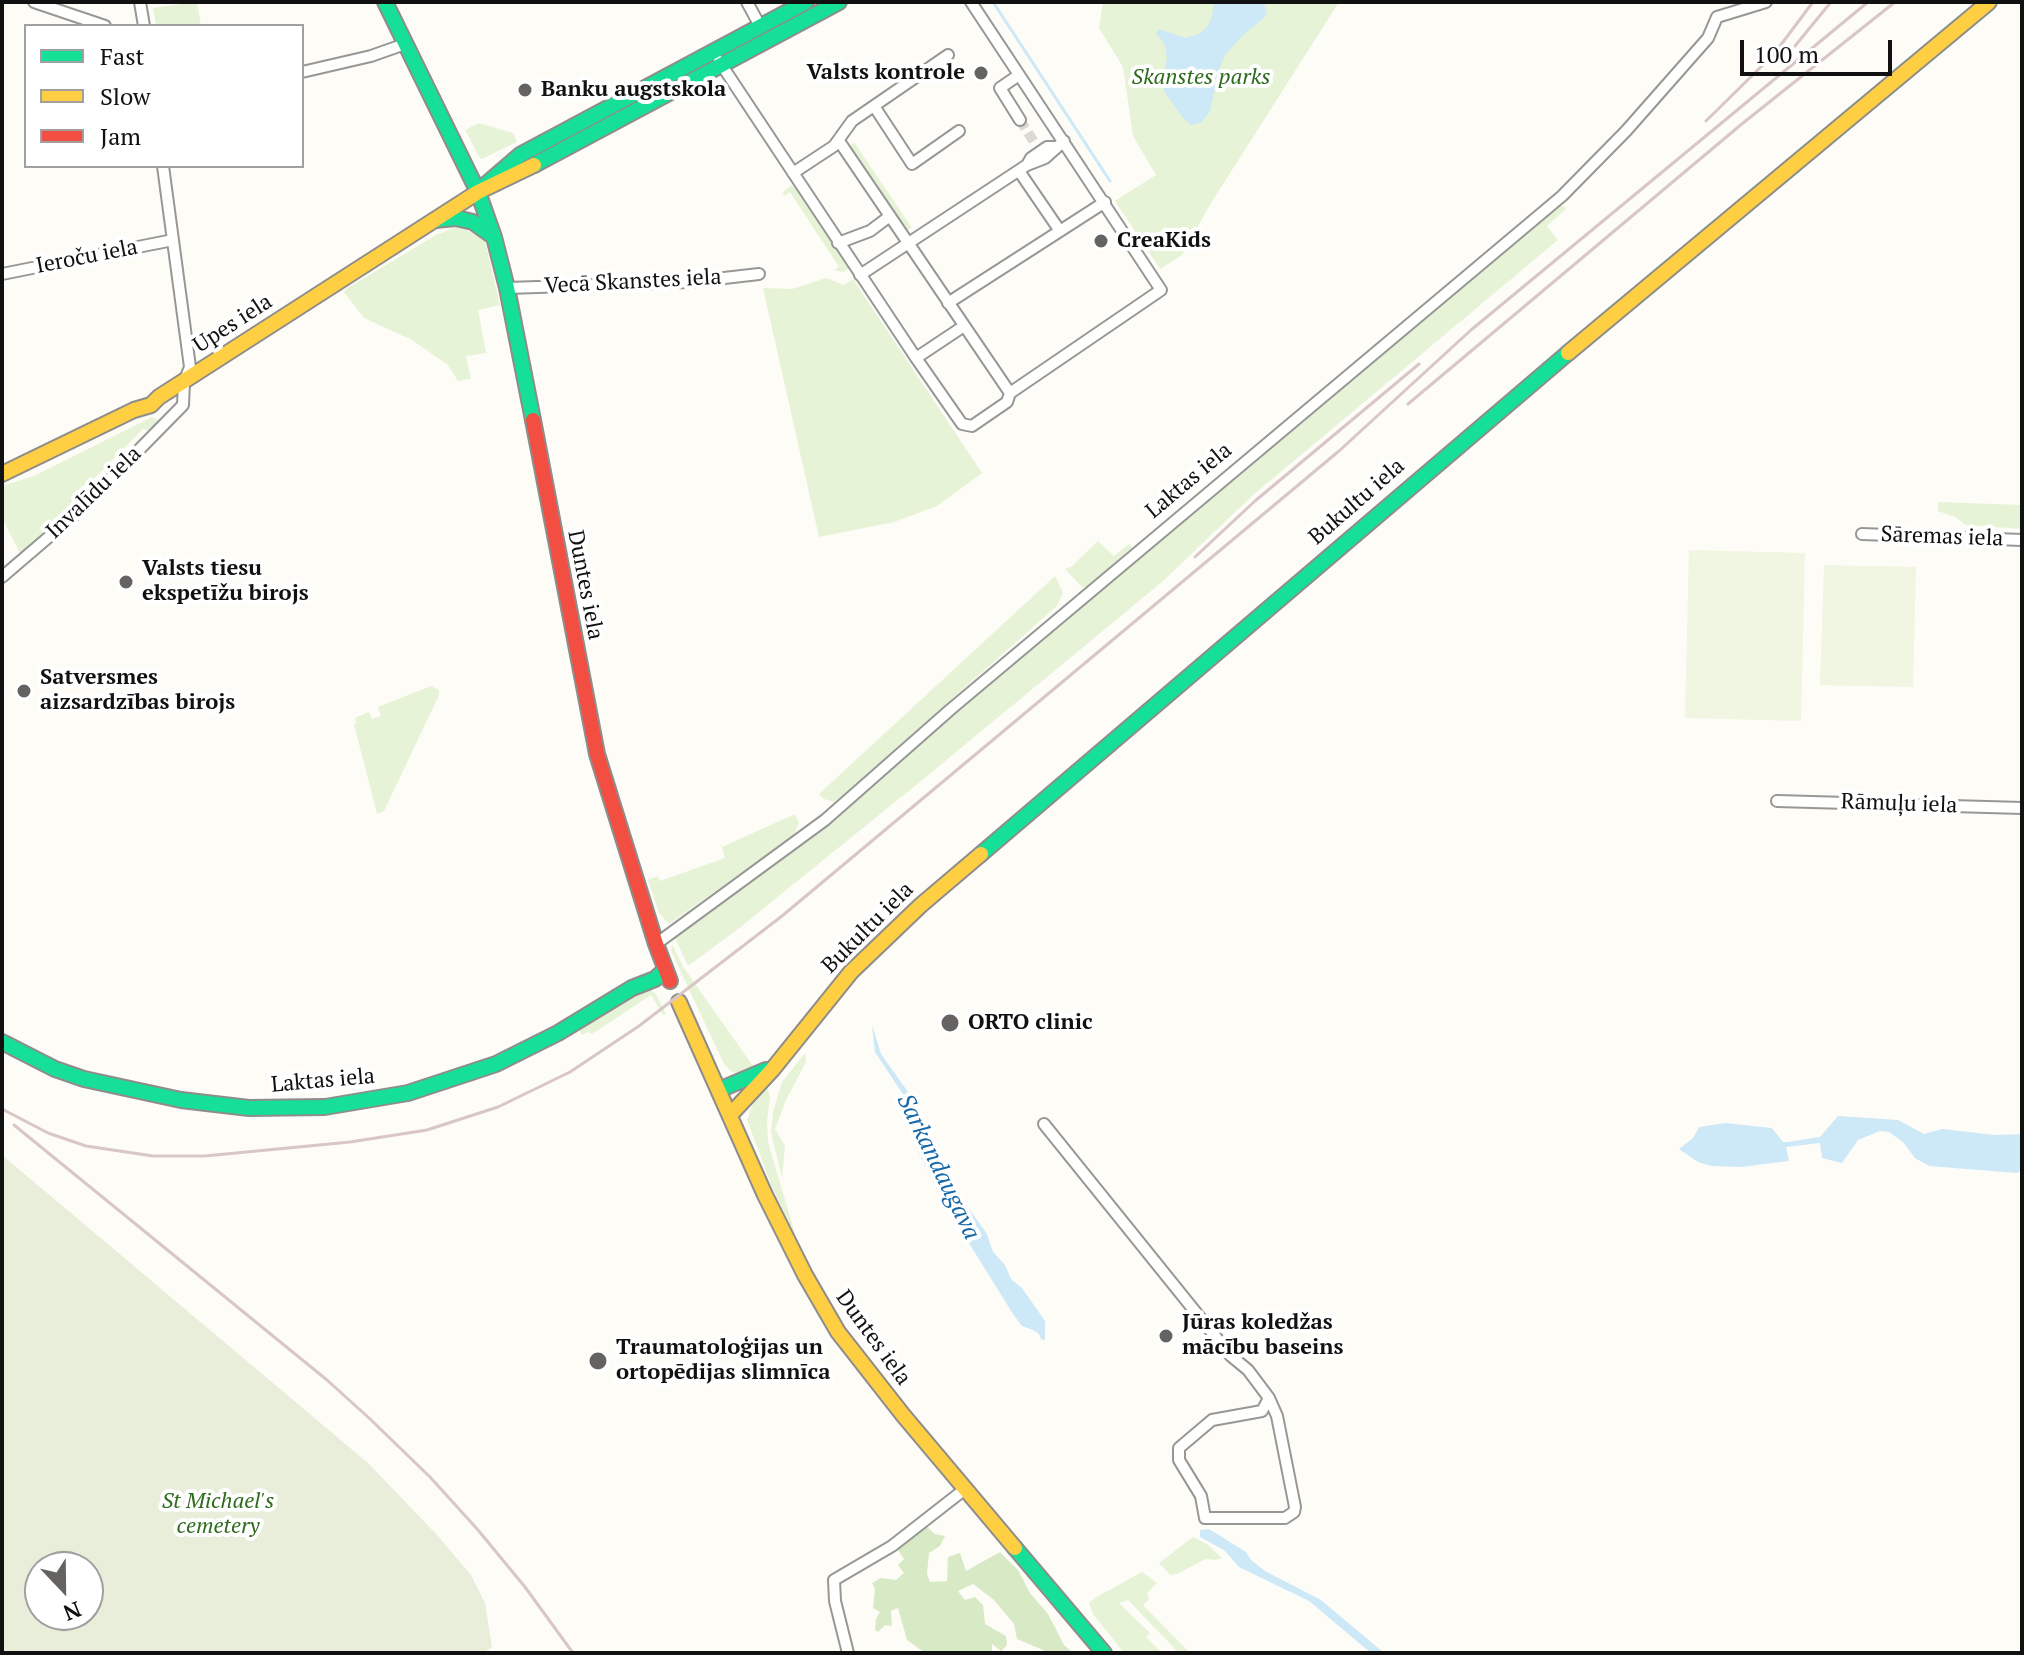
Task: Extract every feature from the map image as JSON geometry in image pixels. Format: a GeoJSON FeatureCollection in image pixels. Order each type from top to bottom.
{"type":"FeatureCollection","features":[{"type":"Feature","properties":{"kind":"street"},"geometry":{"type":"LineString","coordinates":[[34,2],[99,24]]}},
{"type":"Feature","properties":{"kind":"street"},"geometry":{"type":"LineString","coordinates":[[140,2],[144,24]]}},
{"type":"Feature","properties":{"kind":"street","name":"Duntes iela"},"geometry":{"type":"LineString","coordinates":[[385,2],[478,192],[494,237],[507,288],[597,754],[668,975]]}},
{"type":"Feature","properties":{"kind":"street"},"geometry":{"type":"LineString","coordinates":[[747,2],[760,26]]}},
{"type":"Feature","properties":{"kind":"street"},"geometry":{"type":"LineString","coordinates":[[717,59],[760,26],[806,2]]}},
{"type":"Feature","properties":{"kind":"street"},"geometry":{"type":"LineString","coordinates":[[717,59],[839,2]]}},
{"type":"Feature","properties":{"kind":"street"},"geometry":{"type":"LineString","coordinates":[[717,59],[916,358],[962,424],[972,426],[1007,402],[1010,393],[1161,290],[1105,202],[1060,144],[971,2]]}},
{"type":"Feature","properties":{"kind":"street","name":"Laktas iela"},"geometry":{"type":"LineString","coordinates":[[656,944],[825,820],[942,717],[1562,196],[1626,131],[1708,38],[1717,17],[1766,2]]}},
{"type":"Feature","properties":{"kind":"street","name":"Bukultu iela"},"geometry":{"type":"LineString","coordinates":[[731,1114],[779,1061],[851,972],[921,905],[1514,396],[1989,2]]}},
{"type":"Feature","properties":{"kind":"street"},"geometry":{"type":"LineString","coordinates":[[304,72],[371,56],[405,44]]}},
{"type":"Feature","properties":{"kind":"street"},"geometry":{"type":"LineString","coordinates":[[793,173],[839,141],[852,121],[948,55]]}},
{"type":"Feature","properties":{"kind":"street","name":"Upes iela"},"geometry":{"type":"LineString","coordinates":[[2,474],[134,410],[144,409],[478,192],[510,178],[717,59]]}},
{"type":"Feature","properties":{"kind":"street"},"geometry":{"type":"LineString","coordinates":[[1019,75],[1000,88],[1020,120]]}},
{"type":"Feature","properties":{"kind":"street"},"geometry":{"type":"LineString","coordinates":[[874,106],[912,164],[959,131]]}},
{"type":"Feature","properties":{"kind":"street"},"geometry":{"type":"LineString","coordinates":[[839,141],[1010,393]]}},
{"type":"Feature","properties":{"kind":"street"},"geometry":{"type":"LineString","coordinates":[[1023,168],[1037,147],[1060,144]]}},
{"type":"Feature","properties":{"kind":"street"},"geometry":{"type":"LineString","coordinates":[[860,275],[1023,168],[1036,164],[1060,144]]}},
{"type":"Feature","properties":{"kind":"street"},"geometry":{"type":"LineString","coordinates":[[163,168],[190,367],[184,382]]}},
{"type":"Feature","properties":{"kind":"street"},"geometry":{"type":"LineString","coordinates":[[1023,168],[1060,231]]}},
{"type":"Feature","properties":{"kind":"street"},"geometry":{"type":"LineString","coordinates":[[948,303],[1105,202]]}},
{"type":"Feature","properties":{"kind":"street"},"geometry":{"type":"LineString","coordinates":[[838,243],[870,231],[890,216]]}},
{"type":"Feature","properties":{"kind":"street"},"geometry":{"type":"LineString","coordinates":[[435,220],[456,218],[473,222],[494,237]]}},
{"type":"Feature","properties":{"kind":"street","name":"Ieroču iela"},"geometry":{"type":"LineString","coordinates":[[2,274],[173,240]]}},
{"type":"Feature","properties":{"kind":"street","name":"Vecā Skanstes iela"},"geometry":{"type":"LineString","coordinates":[[507,288],[689,282],[759,274]]}},
{"type":"Feature","properties":{"kind":"street"},"geometry":{"type":"LineString","coordinates":[[916,358],[964,326]]}},
{"type":"Feature","properties":{"kind":"street","name":"Invalīdu iela"},"geometry":{"type":"LineString","coordinates":[[2,577],[78,512],[183,405],[184,382]]}},
{"type":"Feature","properties":{"kind":"street","name":"Sāremas iela"},"geometry":{"type":"LineString","coordinates":[[1862,534],[2022,540]]}},
{"type":"Feature","properties":{"kind":"street","name":"Rāmuļu iela"},"geometry":{"type":"LineString","coordinates":[[1777,801],[2022,808]]}},
{"type":"Feature","properties":{"kind":"street","name":"Laktas iela"},"geometry":{"type":"LineString","coordinates":[[2,1042],[55,1069],[84,1079],[181,1100],[249,1108],[325,1107],[408,1093],[486,1068],[538,1044],[632,988],[668,975]]}},
{"type":"Feature","properties":{"kind":"street","name":"Duntes iela"},"geometry":{"type":"LineString","coordinates":[[679,1002],[792,1251],[838,1332],[893,1404],[1104,1653]]}},
{"type":"Feature","properties":{"kind":"street","name":"Bukultu iela"},"geometry":{"type":"LineString","coordinates":[[719,1090],[746,1080],[779,1061]]}},
{"type":"Feature","properties":{"kind":"street"},"geometry":{"type":"LineString","coordinates":[[1044,1124],[1231,1356],[1248,1370],[1269,1398],[1281,1431],[1294,1512],[1285,1518],[1205,1518],[1201,1496],[1179,1460],[1179,1448],[1212,1420],[1262,1411],[1269,1398]]}},
{"type":"Feature","properties":{"kind":"street"},"geometry":{"type":"LineString","coordinates":[[848,1653],[835,1601],[834,1580],[892,1546],[965,1489]]}},
{"type":"Feature","properties":{"kind":"green space"},"geometry":{"type":"Polygon","coordinates":[[[197,2],[201,24],[156,24],[153,8],[197,2]]]}},
{"type":"Feature","properties":{"kind":"green space","name":"Skanstes parks"},"geometry":{"type":"Polygon","coordinates":[[[1103,2],[1339,2],[1211,203],[1182,255],[1160,269],[1115,201],[1156,175],[1133,136],[1123,67],[1099,28],[1103,2]]]}},
{"type":"Feature","properties":{"kind":"green space"},"geometry":{"type":"Polygon","coordinates":[[[479,123],[513,133],[517,142],[480,158],[465,130],[479,123]]]}},
{"type":"Feature","properties":{"kind":"green space"},"geometry":{"type":"Polygon","coordinates":[[[854,142],[912,228],[904,231],[849,148],[854,142]]]}},
{"type":"Feature","properties":{"kind":"green space"},"geometry":{"type":"Polygon","coordinates":[[[791,185],[796,187],[850,268],[843,272],[834,270],[839,267],[790,192],[784,196],[783,192],[791,185]]]}},
{"type":"Feature","properties":{"kind":"green space"},"geometry":{"type":"Polygon","coordinates":[[[1560,205],[1567,208],[1547,226],[1558,240],[1253,495],[1162,582],[921,781],[688,966],[675,938],[679,934],[827,825],[992,682],[1560,205]]]}},
{"type":"Feature","properties":{"kind":"green space"},"geometry":{"type":"Polygon","coordinates":[[[456,227],[485,241],[500,305],[478,310],[486,353],[466,356],[471,379],[458,381],[448,365],[412,340],[364,318],[344,292],[436,235],[456,227]]]}},
{"type":"Feature","properties":{"kind":"green space"},"geometry":{"type":"Polygon","coordinates":[[[826,278],[844,285],[853,279],[982,473],[937,506],[894,522],[819,537],[763,288],[792,289],[826,278]]]}},
{"type":"Feature","properties":{"kind":"green space"},"geometry":{"type":"Polygon","coordinates":[[[152,417],[160,421],[150,431],[143,429],[77,496],[80,505],[21,555],[2,518],[2,486],[34,476],[152,417]]]}},
{"type":"Feature","properties":{"kind":"green space"},"geometry":{"type":"Polygon","coordinates":[[[1938,502],[2022,505],[2022,529],[1966,525],[1938,511],[1938,502]]]}},
{"type":"Feature","properties":{"kind":"green space"},"geometry":{"type":"Polygon","coordinates":[[[1098,541],[1114,556],[1129,544],[1132,547],[1088,587],[1082,587],[1065,569],[1098,541]]]}},
{"type":"Feature","properties":{"kind":"green space"},"geometry":{"type":"Polygon","coordinates":[[[1689,550],[1805,553],[1801,721],[1685,718],[1689,550]]]}},
{"type":"Feature","properties":{"kind":"green space"},"geometry":{"type":"Polygon","coordinates":[[[1824,565],[1916,567],[1913,687],[1820,685],[1824,565]]]}},
{"type":"Feature","properties":{"kind":"green space"},"geometry":{"type":"Polygon","coordinates":[[[1055,576],[1063,593],[1057,606],[843,795],[834,802],[819,794],[1055,576]]]}},
{"type":"Feature","properties":{"kind":"green space"},"geometry":{"type":"Polygon","coordinates":[[[431,686],[439,690],[439,695],[384,811],[377,814],[355,718],[369,712],[372,719],[381,716],[378,707],[431,686]]]}},
{"type":"Feature","properties":{"kind":"green space"},"geometry":{"type":"Polygon","coordinates":[[[795,814],[799,823],[793,836],[669,924],[659,913],[648,880],[658,876],[660,881],[725,858],[722,847],[795,814]]]}},
{"type":"Feature","properties":{"kind":"green space"},"geometry":{"type":"Polygon","coordinates":[[[672,944],[684,968],[755,1069],[741,1074],[732,1072],[724,1064],[671,951],[672,944]]]}},
{"type":"Feature","properties":{"kind":"green space"},"geometry":{"type":"Polygon","coordinates":[[[648,988],[655,993],[666,1014],[663,1015],[651,995],[592,1034],[582,1035],[579,1029],[648,988]]]}},
{"type":"Feature","properties":{"kind":"green space"},"geometry":{"type":"Polygon","coordinates":[[[805,1053],[806,1062],[775,1129],[785,1146],[782,1178],[771,1133],[773,1112],[782,1082],[805,1053]]]}},
{"type":"Feature","properties":{"kind":"green space"},"geometry":{"type":"Polygon","coordinates":[[[767,1087],[770,1097],[768,1142],[796,1237],[772,1187],[747,1120],[755,1097],[767,1087]]]}},
{"type":"Feature","properties":{"kind":"green space","name":"St Michael's cemetery"},"geometry":{"type":"Polygon","coordinates":[[[2,1155],[368,1463],[471,1575],[485,1603],[492,1647],[487,1653],[2,1653],[2,1155]]]}},
{"type":"Feature","properties":{"kind":"green space"},"geometry":{"type":"Polygon","coordinates":[[[926,1526],[935,1534],[945,1536],[940,1546],[929,1553],[927,1574],[930,1582],[947,1581],[948,1557],[960,1553],[966,1571],[1000,1552],[1018,1570],[1030,1593],[1048,1614],[1064,1645],[1073,1653],[1050,1653],[1017,1639],[1014,1624],[994,1600],[973,1584],[958,1591],[965,1600],[975,1597],[983,1605],[985,1624],[1006,1636],[1007,1645],[1001,1651],[992,1644],[992,1653],[925,1653],[907,1640],[898,1608],[891,1611],[892,1626],[885,1625],[878,1632],[875,1630],[880,1612],[873,1608],[875,1589],[872,1583],[881,1578],[896,1580],[904,1573],[898,1565],[904,1559],[896,1547],[926,1526]]]}},
{"type":"Feature","properties":{"kind":"green space"},"geometry":{"type":"Polygon","coordinates":[[[1193,1537],[1207,1544],[1222,1558],[1206,1559],[1170,1575],[1159,1563],[1193,1537]]]}},
{"type":"Feature","properties":{"kind":"green space"},"geometry":{"type":"Polygon","coordinates":[[[1142,1572],[1157,1583],[1147,1593],[1149,1599],[1143,1605],[1190,1653],[1179,1653],[1128,1600],[1119,1603],[1150,1633],[1146,1637],[1162,1653],[1124,1653],[1093,1614],[1089,1603],[1142,1572]]]}},
{"type":"Feature","properties":{"kind":"water"},"geometry":{"type":"Polygon","coordinates":[[[1214,2],[1263,2],[1267,12],[1226,54],[1210,111],[1201,123],[1191,125],[1164,91],[1162,81],[1167,58],[1165,45],[1156,33],[1159,29],[1185,38],[1199,34],[1212,17],[1214,2]]]}},
{"type":"Feature","properties":{"kind":"water","name":"Sarkandaugava"},"geometry":{"type":"Polygon","coordinates":[[[872,1025],[881,1054],[918,1106],[955,1189],[987,1234],[993,1252],[1005,1265],[1011,1279],[1022,1288],[1045,1321],[1045,1340],[1022,1326],[1013,1314],[941,1198],[917,1149],[913,1128],[915,1121],[910,1105],[875,1052],[872,1025]]]}},
{"type":"Feature","properties":{"kind":"water"},"geometry":{"type":"Polygon","coordinates":[[[1838,1116],[1898,1120],[1924,1134],[1942,1129],[1995,1135],[2022,1134],[2022,1167],[2018,1173],[1929,1166],[1915,1158],[1903,1142],[1889,1132],[1880,1131],[1858,1140],[1842,1163],[1822,1158],[1820,1143],[1786,1147],[1789,1161],[1741,1167],[1698,1162],[1679,1149],[1693,1138],[1699,1127],[1725,1123],[1772,1128],[1783,1142],[1788,1142],[1820,1137],[1838,1116]]]}},
{"type":"Feature","properties":{"kind":"water"},"geometry":{"type":"Polygon","coordinates":[[[1209,1529],[1246,1552],[1265,1571],[1321,1600],[1384,1653],[1371,1653],[1309,1601],[1239,1567],[1224,1550],[1200,1537],[1200,1530],[1209,1529]]]}},
{"type":"Feature","properties":{"kind":"waterway"},"geometry":{"type":"LineString","coordinates":[[993,2],[1110,181]]}},
{"type":"Feature","properties":{"kind":"tunnel"},"geometry":{"type":"LineString","coordinates":[[1020,120],[1034,142]]}},
{"type":"Feature","properties":{"kind":"railway"},"geometry":{"type":"LineString","coordinates":[[1706,121],[1774,54],[1813,2]]}},
{"type":"Feature","properties":{"kind":"railway"},"geometry":{"type":"LineString","coordinates":[[1795,46],[1831,2]]}},
{"type":"Feature","properties":{"kind":"railway"},"geometry":{"type":"LineString","coordinates":[[2,1109],[48,1133],[86,1146],[153,1156],[205,1156],[350,1142],[427,1130],[498,1107],[570,1072],[639,1026],[782,916],[1339,451],[1471,330],[1868,2]]}},
{"type":"Feature","properties":{"kind":"railway"},"geometry":{"type":"LineString","coordinates":[[1408,404],[1743,123],[1895,2]]}},
{"type":"Feature","properties":{"kind":"railway"},"geometry":{"type":"LineString","coordinates":[[1195,557],[1255,501],[1419,364]]}},
{"type":"Feature","properties":{"kind":"railway"},"geometry":{"type":"LineString","coordinates":[[14,1125],[327,1380],[369,1418],[430,1477],[478,1530],[573,1653]]}},
{"type":"Feature","properties":{"kind":"traffic: fast"},"geometry":{"type":"LineString","coordinates":[[385,2],[478,192],[494,237],[533,420]]}},
{"type":"Feature","properties":{"kind":"traffic: fast"},"geometry":{"type":"LineString","coordinates":[[484,186],[520,155],[806,2]]}},
{"type":"Feature","properties":{"kind":"traffic: fast"},"geometry":{"type":"LineString","coordinates":[[534,165],[839,2]]}},
{"type":"Feature","properties":{"kind":"traffic: fast"},"geometry":{"type":"LineString","coordinates":[[435,220],[456,218],[473,222],[494,237]]}},
{"type":"Feature","properties":{"kind":"traffic: fast"},"geometry":{"type":"LineString","coordinates":[[981,854],[1568,353]]}},
{"type":"Feature","properties":{"kind":"traffic: fast"},"geometry":{"type":"LineString","coordinates":[[2,1042],[55,1069],[84,1079],[181,1100],[249,1108],[325,1107],[408,1093],[496,1064],[558,1033],[632,988],[655,979],[665,970]]}},
{"type":"Feature","properties":{"kind":"traffic: fast"},"geometry":{"type":"LineString","coordinates":[[719,1090],[766,1070]]}},
{"type":"Feature","properties":{"kind":"traffic: fast"},"geometry":{"type":"LineString","coordinates":[[1015,1548],[1104,1653]]}},
{"type":"Feature","properties":{"kind":"traffic: slow"},"geometry":{"type":"LineString","coordinates":[[1568,353],[1989,2]]}},
{"type":"Feature","properties":{"kind":"traffic: slow"},"geometry":{"type":"LineString","coordinates":[[2,474],[134,410],[151,405],[478,192],[534,165]]}},
{"type":"Feature","properties":{"kind":"traffic: slow"},"geometry":{"type":"LineString","coordinates":[[731,1114],[772,1070],[851,972],[921,905],[981,854]]}},
{"type":"Feature","properties":{"kind":"traffic: slow"},"geometry":{"type":"LineString","coordinates":[[679,1002],[765,1195],[838,1332],[1015,1548]]}},
{"type":"Feature","properties":{"kind":"traffic: jam"},"geometry":{"type":"LineString","coordinates":[[533,420],[597,754],[670,981]]}},
{"type":"Feature","properties":{"kind":"place","name":"Valsts kontrole"},"geometry":{"type":"Point","coordinates":[981,73]}},
{"type":"Feature","properties":{"kind":"place","name":"Banku augstskola"},"geometry":{"type":"Point","coordinates":[525,90]}},
{"type":"Feature","properties":{"kind":"place","name":"CreaKids"},"geometry":{"type":"Point","coordinates":[1101,241]}},
{"type":"Feature","properties":{"kind":"place","name":"Valsts tiesu ekspetīžu birojs"},"geometry":{"type":"Point","coordinates":[126,582]}},
{"type":"Feature","properties":{"kind":"place","name":"Satversmes aizsardzības birojs"},"geometry":{"type":"Point","coordinates":[24,691]}},
{"type":"Feature","properties":{"kind":"place","name":"ORTO clinic"},"geometry":{"type":"Point","coordinates":[950,1023]}},
{"type":"Feature","properties":{"kind":"place","name":"Jūras koledžas mācību baseins"},"geometry":{"type":"Point","coordinates":[1166,1336]}},
{"type":"Feature","properties":{"kind":"place","name":"Traumatoloģijas un ortopēdijas slimnīca"},"geometry":{"type":"Point","coordinates":[598,1361]}}]}
